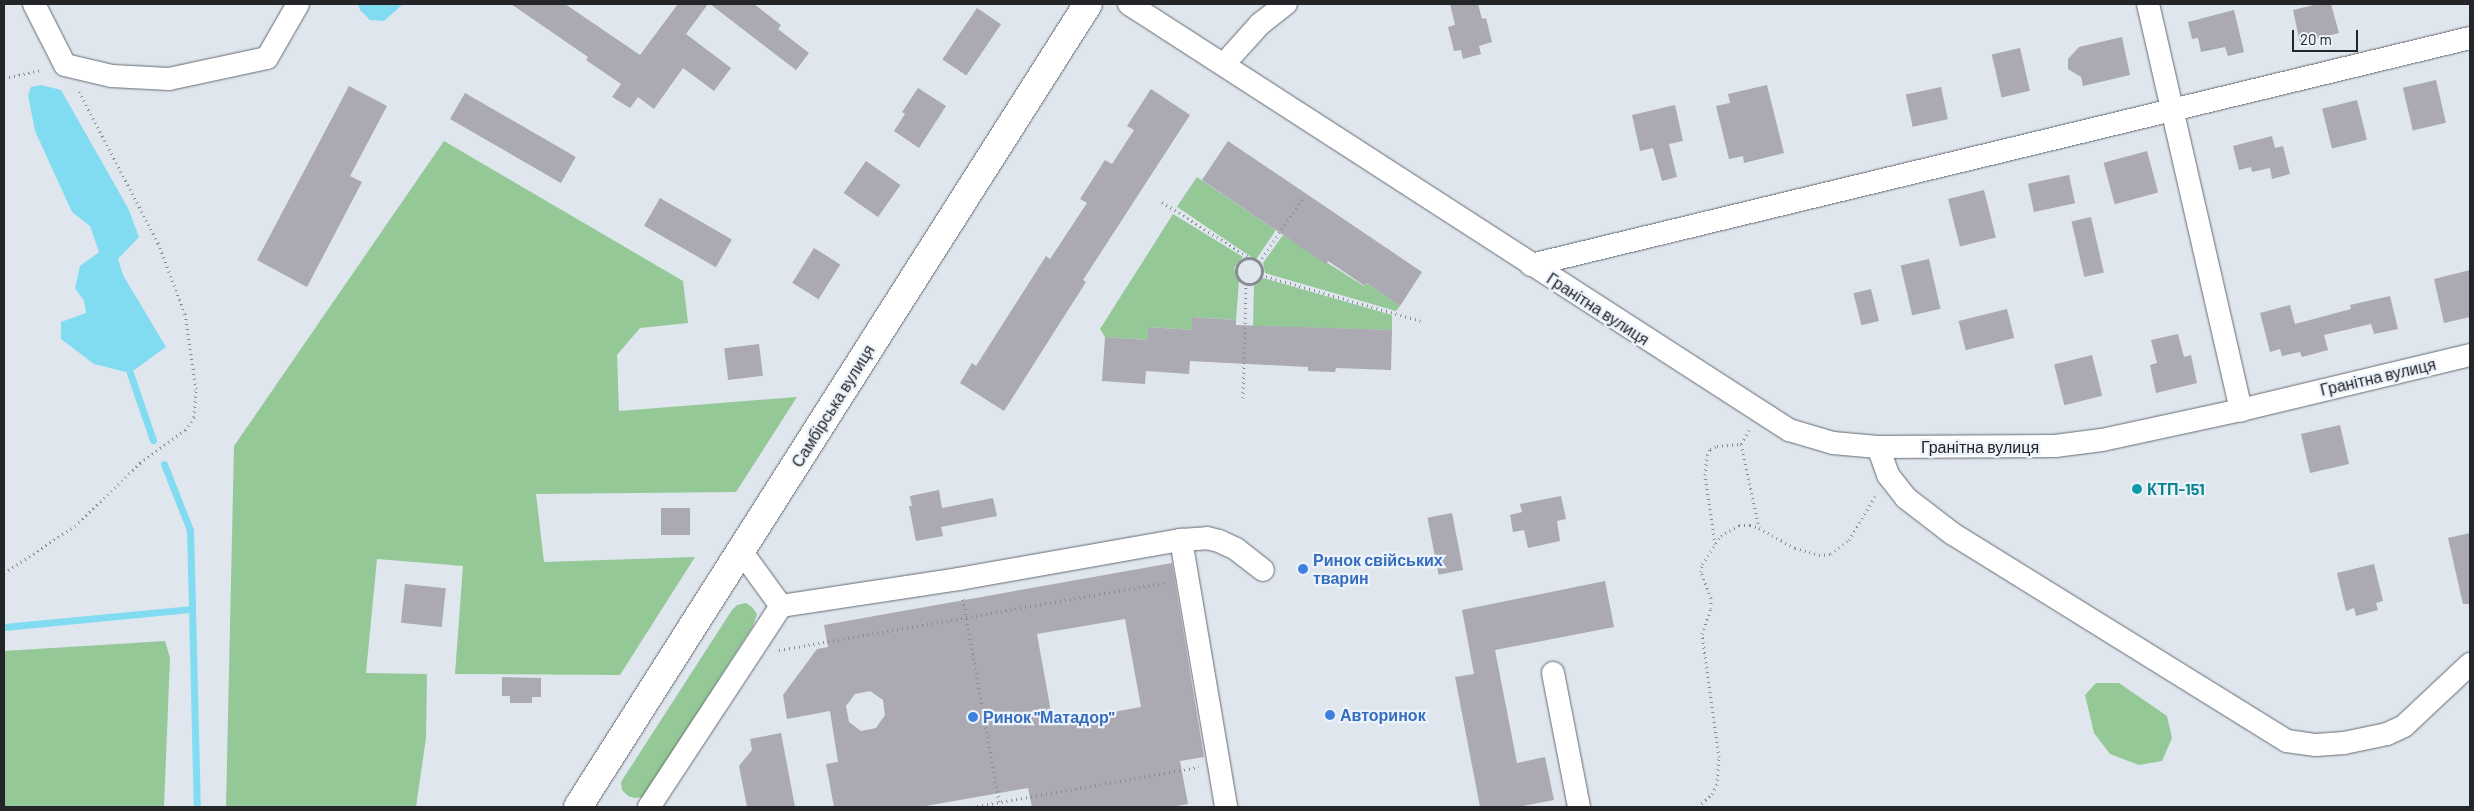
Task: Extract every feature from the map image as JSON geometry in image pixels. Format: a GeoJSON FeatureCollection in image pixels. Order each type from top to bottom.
{"type":"FeatureCollection","features":[{"type":"Feature","properties":{"kind":"main road","name":"Самбірська вулиця"},"geometry":{"type":"LineString","coordinates":[[578,807],[1088,4]]}},
{"type":"Feature","properties":{"kind":"street"},"geometry":{"type":"LineString","coordinates":[[34,4],[65,65],[112,76],[169,79],[267,58],[298,4]]}},
{"type":"Feature","properties":{"kind":"street","name":"Гранітна вулиця"},"geometry":{"type":"LineString","coordinates":[[1129,4],[1224,64],[1530,266],[1760,412],[1789,430],[1833,443],[1878,447],[2055,446],[2102,440],[2241,410],[2470,355]]}},
{"type":"Feature","properties":{"kind":"street"},"geometry":{"type":"LineString","coordinates":[[1224,64],[1260,24],[1286,4]]}},
{"type":"Feature","properties":{"kind":"street"},"geometry":{"type":"LineString","coordinates":[[2148,4],[2241,410]]}},
{"type":"Feature","properties":{"kind":"street","name":"Гранітна вулиця"},"geometry":{"type":"LineString","coordinates":[[1530,266],[2470,38]]}},
{"type":"Feature","properties":{"kind":"street"},"geometry":{"type":"LineString","coordinates":[[1878,447],[1888,475],[1906,498],[1952,534],[2287,741],[2325,744],[2387,734],[2404,726],[2470,664]]}},
{"type":"Feature","properties":{"kind":"street"},"geometry":{"type":"LineString","coordinates":[[649,807],[780,606],[960,579],[1181,540],[1206,538],[1219,541],[1236,549],[1263,570]]}},
{"type":"Feature","properties":{"kind":"street"},"geometry":{"type":"LineString","coordinates":[[1181,540],[1226,807]]}},
{"type":"Feature","properties":{"kind":"street"},"geometry":{"type":"LineString","coordinates":[[741,551],[780,606]]}},
{"type":"Feature","properties":{"kind":"street"},"geometry":{"type":"LineString","coordinates":[[1553,673],[1578,807]]}},
{"type":"Feature","properties":{"kind":"path"},"geometry":{"type":"LineString","coordinates":[[4,78],[65,65],[158,243],[185,314],[196,388],[194,417],[185,430],[140,462],[74,526],[4,573]]}},
{"type":"Feature","properties":{"kind":"path"},"geometry":{"type":"LineString","coordinates":[[1259,262],[1304,196]]}},
{"type":"Feature","properties":{"kind":"path"},"geometry":{"type":"LineString","coordinates":[[1162,202],[1259,262],[1262,270],[1261,275],[1257,281],[1246,283]]}},
{"type":"Feature","properties":{"kind":"path"},"geometry":{"type":"LineString","coordinates":[[1246,283],[1239,277],[1237,269],[1240,262],[1250,258]]}},
{"type":"Feature","properties":{"kind":"path"},"geometry":{"type":"LineString","coordinates":[[1261,275],[1421,321]]}},
{"type":"Feature","properties":{"kind":"path"},"geometry":{"type":"LineString","coordinates":[[1243,398],[1246,283]]}},
{"type":"Feature","properties":{"kind":"path"},"geometry":{"type":"LineString","coordinates":[[1759,528],[1741,444],[1760,412]]}},
{"type":"Feature","properties":{"kind":"path"},"geometry":{"type":"LineString","coordinates":[[1715,544],[1705,475],[1707,455],[1710,449],[1717,446],[1741,444]]}},
{"type":"Feature","properties":{"kind":"path"},"geometry":{"type":"LineString","coordinates":[[1698,807],[1712,794],[1717,785],[1719,774],[1719,757],[1702,634],[1711,608],[1711,598],[1701,572],[1702,564],[1721,536],[1739,525],[1750,525],[1759,528],[1795,548],[1819,555],[1831,554],[1850,540],[1888,475]]}},
{"type":"Feature","properties":{"kind":"path"},"geometry":{"type":"LineString","coordinates":[[960,579],[1000,807]]}},
{"type":"Feature","properties":{"kind":"path"},"geometry":{"type":"LineString","coordinates":[[750,654],[1188,579]]}},
{"type":"Feature","properties":{"kind":"path"},"geometry":{"type":"LineString","coordinates":[[972,807],[1219,764]]}},
{"type":"Feature","properties":{"kind":"green space"},"geometry":{"type":"Polygon","coordinates":[[[444,141],[683,281],[688,323],[640,328],[617,355],[619,411],[797,397],[736,492],[536,494],[544,562],[695,557],[620,675],[455,674],[463,566],[377,559],[366,673],[427,674],[426,738],[416,807],[226,807],[234,446],[444,141]]]}},
{"type":"Feature","properties":{"kind":"green space"},"geometry":{"type":"Polygon","coordinates":[[[1197,177],[1276,230],[1256,260],[1177,207],[1197,177]]]}},
{"type":"Feature","properties":{"kind":"green space"},"geometry":{"type":"Polygon","coordinates":[[[1173,214],[1243,257],[1234,268],[1239,281],[1236,320],[1193,317],[1192,330],[1149,327],[1148,340],[1105,337],[1100,329],[1173,214]]]}},
{"type":"Feature","properties":{"kind":"green space"},"geometry":{"type":"Polygon","coordinates":[[[1283,235],[1364,286],[1367,283],[1400,306],[1396,311],[1265,273],[1263,263],[1283,235]]]}},
{"type":"Feature","properties":{"kind":"green space"},"geometry":{"type":"Polygon","coordinates":[[[1263,278],[1392,315],[1392,330],[1253,326],[1254,286],[1263,278]]]}},
{"type":"Feature","properties":{"kind":"green space"},"geometry":{"type":"Polygon","coordinates":[[[746,603],[757,614],[753,626],[643,797],[635,798],[628,796],[622,790],[621,782],[732,610],[737,605],[746,603]]]}},
{"type":"Feature","properties":{"kind":"green space"},"geometry":{"type":"Polygon","coordinates":[[[165,641],[170,658],[164,807],[4,807],[4,651],[165,641]]]}},
{"type":"Feature","properties":{"kind":"green space"},"geometry":{"type":"Polygon","coordinates":[[[2096,683],[2119,683],[2167,716],[2172,738],[2162,761],[2139,765],[2110,754],[2094,733],[2085,695],[2096,683]]]}},
{"type":"Feature","properties":{"kind":"water"},"geometry":{"type":"Polygon","coordinates":[[[358,4],[403,4],[384,21],[370,20],[360,10],[358,4]]]}},
{"type":"Feature","properties":{"kind":"water"},"geometry":{"type":"Polygon","coordinates":[[[41,85],[61,90],[128,208],[139,237],[118,259],[123,275],[166,347],[130,373],[94,364],[61,339],[61,322],[86,313],[84,301],[75,288],[80,266],[99,252],[90,226],[72,212],[35,131],[28,95],[31,87],[41,85]]]}},
{"type":"Feature","properties":{"kind":"building"},"geometry":{"type":"Polygon","coordinates":[[[511,4],[565,4],[640,55],[678,4],[708,4],[686,34],[731,68],[714,91],[683,68],[654,109],[638,97],[630,108],[612,97],[621,84],[586,60],[588,57],[511,4]]]}},
{"type":"Feature","properties":{"kind":"building"},"geometry":{"type":"Polygon","coordinates":[[[710,4],[754,4],[781,25],[778,29],[809,53],[796,70],[710,4]]]}},
{"type":"Feature","properties":{"kind":"building"},"geometry":{"type":"Polygon","coordinates":[[[1450,4],[1478,4],[1482,19],[1486,18],[1492,42],[1479,46],[1481,54],[1463,59],[1461,50],[1454,51],[1448,27],[1455,25],[1450,4]]]}},
{"type":"Feature","properties":{"kind":"building"},"geometry":{"type":"Polygon","coordinates":[[[2318,4],[2331,4],[2339,33],[2300,43],[2293,10],[2318,4]]]}},
{"type":"Feature","properties":{"kind":"building"},"geometry":{"type":"Polygon","coordinates":[[[977,8],[1001,24],[966,76],[942,59],[977,8]]]}},
{"type":"Feature","properties":{"kind":"building"},"geometry":{"type":"Polygon","coordinates":[[[2234,10],[2244,52],[2228,56],[2225,47],[2201,52],[2198,38],[2192,39],[2188,22],[2234,10]]]}},
{"type":"Feature","properties":{"kind":"building"},"geometry":{"type":"Polygon","coordinates":[[[2122,37],[2130,75],[2083,86],[2081,77],[2068,69],[2068,59],[2079,47],[2122,37]]]}},
{"type":"Feature","properties":{"kind":"building"},"geometry":{"type":"Polygon","coordinates":[[[2020,48],[2030,91],[2002,97],[1992,55],[2020,48]]]}},
{"type":"Feature","properties":{"kind":"building"},"geometry":{"type":"Polygon","coordinates":[[[2436,80],[2446,123],[2413,131],[2403,88],[2436,80]]]}},
{"type":"Feature","properties":{"kind":"building"},"geometry":{"type":"Polygon","coordinates":[[[1767,85],[1784,153],[1744,163],[1743,156],[1729,159],[1716,106],[1730,103],[1728,94],[1767,85]]]}},
{"type":"Feature","properties":{"kind":"building"},"geometry":{"type":"Polygon","coordinates":[[[349,86],[387,106],[350,176],[362,182],[307,287],[257,260],[349,86]]]}},
{"type":"Feature","properties":{"kind":"building"},"geometry":{"type":"Polygon","coordinates":[[[1941,87],[1948,119],[1913,127],[1906,94],[1941,87]]]}},
{"type":"Feature","properties":{"kind":"building"},"geometry":{"type":"Polygon","coordinates":[[[918,88],[946,106],[919,148],[894,131],[905,114],[902,112],[918,88]]]}},
{"type":"Feature","properties":{"kind":"building"},"geometry":{"type":"Polygon","coordinates":[[[1151,89],[1190,115],[1083,280],[1086,282],[1004,411],[960,383],[972,363],[976,366],[1046,256],[1050,259],[1087,203],[1080,199],[1105,160],[1112,164],[1134,130],[1127,126],[1151,89]]]}},
{"type":"Feature","properties":{"kind":"building"},"geometry":{"type":"Polygon","coordinates":[[[465,93],[576,157],[561,183],[450,119],[465,93]]]}},
{"type":"Feature","properties":{"kind":"building"},"geometry":{"type":"Polygon","coordinates":[[[2357,100],[2367,140],[2332,148],[2322,109],[2357,100]]]}},
{"type":"Feature","properties":{"kind":"building"},"geometry":{"type":"Polygon","coordinates":[[[1675,105],[1683,141],[1669,144],[1677,177],[1662,181],[1653,148],[1640,151],[1632,115],[1675,105]]]}},
{"type":"Feature","properties":{"kind":"building"},"geometry":{"type":"Polygon","coordinates":[[[2272,136],[2275,148],[2283,146],[2290,174],[2272,179],[2270,168],[2252,172],[2251,167],[2239,170],[2233,146],[2272,136]]]}},
{"type":"Feature","properties":{"kind":"building"},"geometry":{"type":"Polygon","coordinates":[[[1228,141],[1422,272],[1400,306],[1367,283],[1365,286],[1328,261],[1326,264],[1202,180],[1228,141]]]}},
{"type":"Feature","properties":{"kind":"building"},"geometry":{"type":"Polygon","coordinates":[[[2147,151],[2158,193],[2115,204],[2104,163],[2147,151]]]}},
{"type":"Feature","properties":{"kind":"building"},"geometry":{"type":"Polygon","coordinates":[[[866,161],[900,185],[878,217],[844,193],[866,161]]]}},
{"type":"Feature","properties":{"kind":"building"},"geometry":{"type":"Polygon","coordinates":[[[2069,175],[2075,203],[2034,212],[2028,184],[2069,175]]]}},
{"type":"Feature","properties":{"kind":"building"},"geometry":{"type":"Polygon","coordinates":[[[1984,190],[1996,238],[1960,246],[1948,199],[1984,190]]]}},
{"type":"Feature","properties":{"kind":"building"},"geometry":{"type":"Polygon","coordinates":[[[660,198],[732,239],[716,267],[644,226],[660,198]]]}},
{"type":"Feature","properties":{"kind":"building"},"geometry":{"type":"Polygon","coordinates":[[[2091,217],[2104,273],[2084,277],[2072,221],[2091,217]]]}},
{"type":"Feature","properties":{"kind":"building"},"geometry":{"type":"Polygon","coordinates":[[[814,248],[840,264],[819,299],[792,283],[814,248]]]}},
{"type":"Feature","properties":{"kind":"building"},"geometry":{"type":"Polygon","coordinates":[[[1929,259],[1940,309],[1912,315],[1901,266],[1929,259]]]}},
{"type":"Feature","properties":{"kind":"building"},"geometry":{"type":"Polygon","coordinates":[[[2470,270],[2470,317],[2444,323],[2434,279],[2470,270]]]}},
{"type":"Feature","properties":{"kind":"building"},"geometry":{"type":"Polygon","coordinates":[[[1871,289],[1879,321],[1862,325],[1854,293],[1871,289]]]}},
{"type":"Feature","properties":{"kind":"building"},"geometry":{"type":"Polygon","coordinates":[[[2390,296],[2398,329],[2374,334],[2371,324],[2324,335],[2328,350],[2302,357],[2300,352],[2282,356],[2280,349],[2270,352],[2260,313],[2290,305],[2295,324],[2351,309],[2350,305],[2390,296]]]}},
{"type":"Feature","properties":{"kind":"building"},"geometry":{"type":"Polygon","coordinates":[[[2007,309],[2014,338],[1966,350],[1958,321],[2007,309]]]}},
{"type":"Feature","properties":{"kind":"building"},"geometry":{"type":"Polygon","coordinates":[[[1192,317],[1236,320],[1236,325],[1392,330],[1391,370],[1336,368],[1335,372],[1308,371],[1308,367],[1190,361],[1189,374],[1146,371],[1145,384],[1102,381],[1105,337],[1148,340],[1148,327],[1192,330],[1192,317]]]}},
{"type":"Feature","properties":{"kind":"building"},"geometry":{"type":"Polygon","coordinates":[[[2178,334],[2184,357],[2191,355],[2197,383],[2156,393],[2150,365],[2157,363],[2151,340],[2178,334]]]}},
{"type":"Feature","properties":{"kind":"building"},"geometry":{"type":"Polygon","coordinates":[[[759,344],[763,376],[728,380],[724,348],[759,344]]]}},
{"type":"Feature","properties":{"kind":"building"},"geometry":{"type":"Polygon","coordinates":[[[2092,355],[2102,396],[2064,405],[2054,364],[2092,355]]]}},
{"type":"Feature","properties":{"kind":"building"},"geometry":{"type":"Polygon","coordinates":[[[2340,425],[2349,464],[2310,473],[2301,434],[2340,425]]]}},
{"type":"Feature","properties":{"kind":"building"},"geometry":{"type":"Polygon","coordinates":[[[939,490],[942,508],[993,498],[997,516],[941,527],[943,536],[916,541],[909,506],[912,506],[910,496],[939,490]]]}},
{"type":"Feature","properties":{"kind":"building"},"geometry":{"type":"Polygon","coordinates":[[[1561,496],[1566,519],[1557,521],[1560,541],[1528,548],[1524,530],[1513,532],[1510,515],[1522,512],[1520,504],[1561,496]]]}},
{"type":"Feature","properties":{"kind":"building"},"geometry":{"type":"Polygon","coordinates":[[[661,508],[690,508],[690,535],[661,535],[661,508]]]}},
{"type":"Feature","properties":{"kind":"building"},"geometry":{"type":"Polygon","coordinates":[[[1452,513],[1463,570],[1439,575],[1427,518],[1452,513]]]}},
{"type":"Feature","properties":{"kind":"building"},"geometry":{"type":"Polygon","coordinates":[[[2470,533],[2470,604],[2463,604],[2448,538],[2470,533]]]}},
{"type":"Feature","properties":{"kind":"building","name":"Ринок \"Матадор\""},"geometry":{"type":"Polygon","coordinates":[[[1172,563],[1204,757],[1180,761],[1188,804],[1171,807],[1032,807],[1028,788],[920,807],[834,807],[826,764],[838,762],[830,711],[787,719],[783,695],[817,649],[828,647],[824,625],[1172,563]],[[1125,619],[1037,634],[1053,723],[1141,707],[1125,619]],[[870,691],[855,694],[846,706],[849,722],[861,731],[876,728],[885,715],[883,700],[870,691]]]}},
{"type":"Feature","properties":{"kind":"building"},"geometry":{"type":"Polygon","coordinates":[[[2374,564],[2383,601],[2376,603],[2378,610],[2356,616],[2354,608],[2346,611],[2337,573],[2374,564]]]}},
{"type":"Feature","properties":{"kind":"building"},"geometry":{"type":"Polygon","coordinates":[[[1605,581],[1614,627],[1495,650],[1517,763],[1545,757],[1554,800],[1518,807],[1480,807],[1455,677],[1474,674],[1462,610],[1605,581]]]}},
{"type":"Feature","properties":{"kind":"building"},"geometry":{"type":"Polygon","coordinates":[[[405,584],[446,588],[442,627],[401,623],[405,584]]]}},
{"type":"Feature","properties":{"kind":"building"},"geometry":{"type":"Polygon","coordinates":[[[502,677],[541,678],[541,697],[532,697],[532,703],[510,703],[510,696],[502,696],[502,677]]]}},
{"type":"Feature","properties":{"kind":"building"},"geometry":{"type":"Polygon","coordinates":[[[781,733],[795,807],[747,807],[739,766],[752,750],[750,739],[781,733]]]}},
{"type":"Feature","properties":{"kind":"waterway"},"geometry":{"type":"LineString","coordinates":[[130,373],[153,440]]}},
{"type":"Feature","properties":{"kind":"waterway"},"geometry":{"type":"LineString","coordinates":[[164,464],[190,530],[192,609]]}},
{"type":"Feature","properties":{"kind":"waterway"},"geometry":{"type":"LineString","coordinates":[[4,627],[192,609],[197,807]]}},
{"type":"Feature","properties":{"kind":"place","name":"КТП-151"},"geometry":{"type":"Point","coordinates":[2137,489]}},
{"type":"Feature","properties":{"kind":"place","name":"Ринок свійських тварин"},"geometry":{"type":"Point","coordinates":[1303,569]}},
{"type":"Feature","properties":{"kind":"place","name":"Авторинок"},"geometry":{"type":"Point","coordinates":[1330,715]}},
{"type":"Feature","properties":{"kind":"place","name":"Ринок \"Матадор\""},"geometry":{"type":"Point","coordinates":[973,717]}}]}
